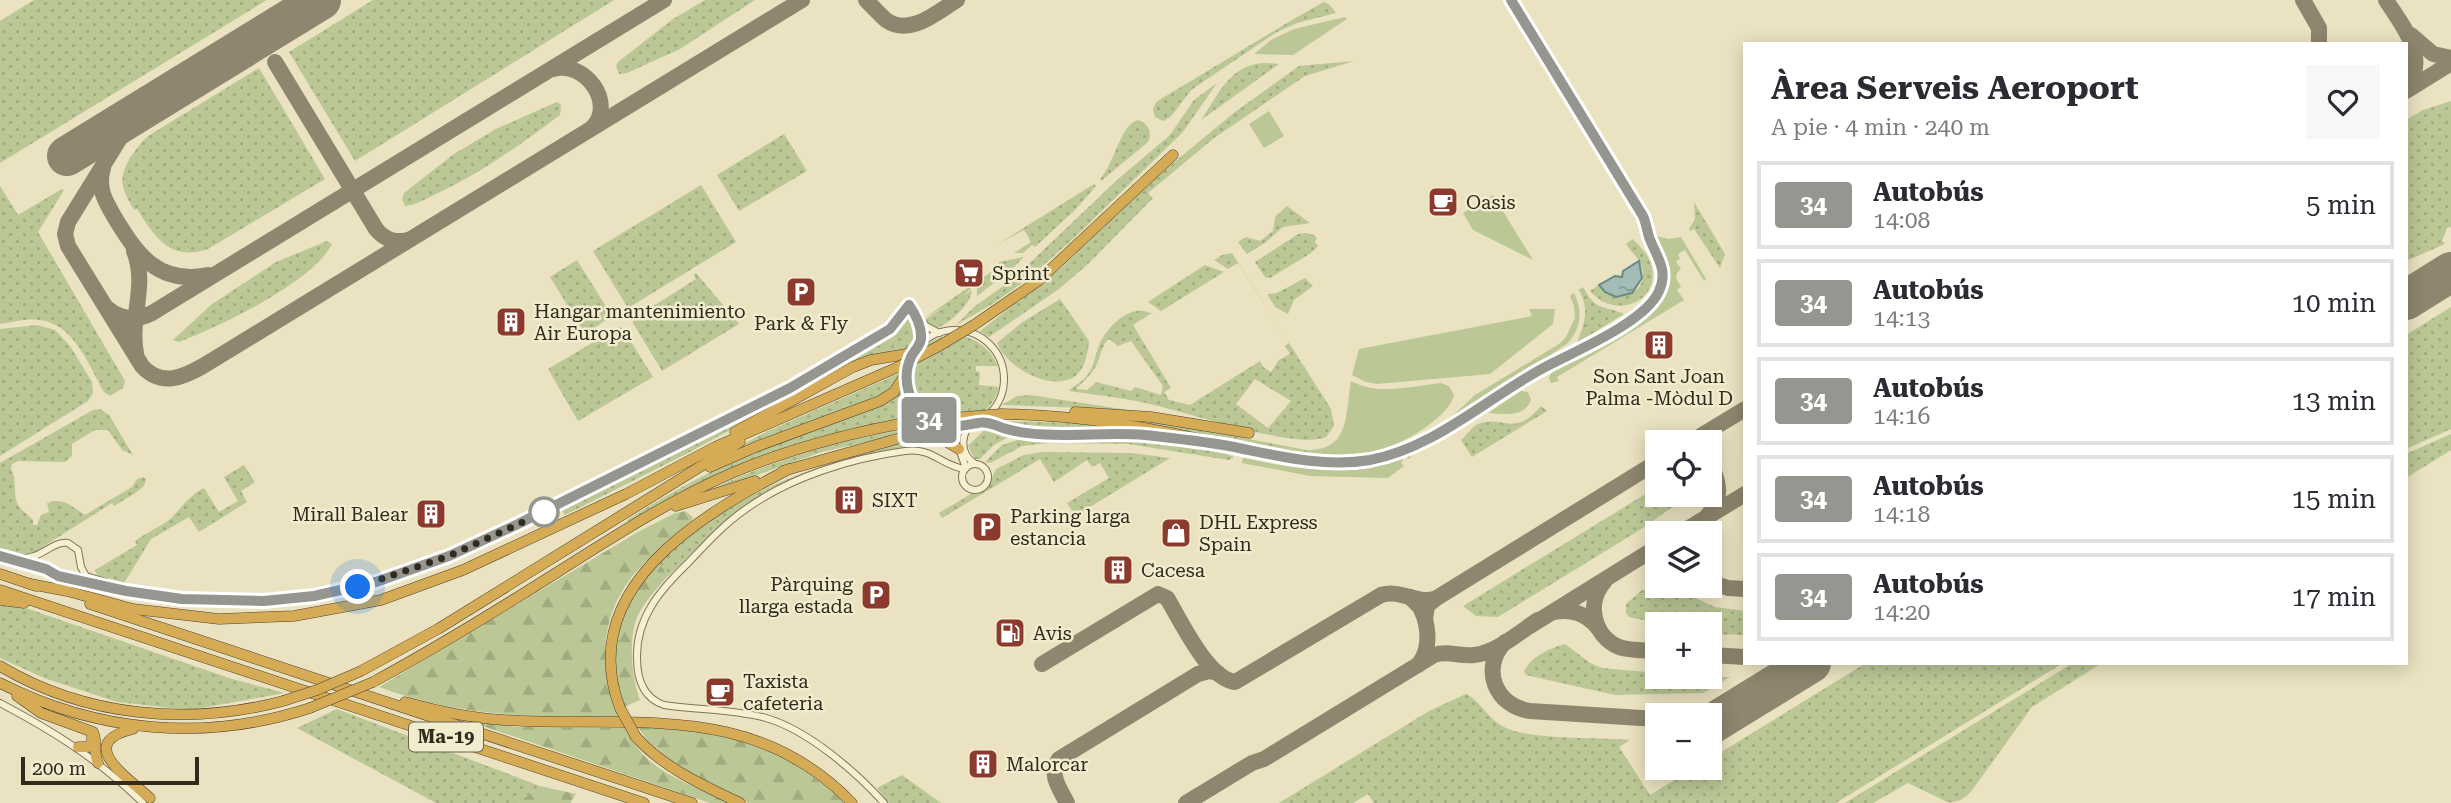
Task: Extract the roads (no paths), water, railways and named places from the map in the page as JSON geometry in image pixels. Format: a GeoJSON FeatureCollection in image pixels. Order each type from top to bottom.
{"type":"FeatureCollection","features":[{"type":"Feature","properties":{"kind":"highway"},"geometry":{"type":"LineString","coordinates":[[30,584],[133,609],[201,618],[274,618],[349,607],[407,592],[463,570],[626,494],[715,447],[793,412],[903,370],[1045,275],[1173,155]]}},
{"type":"Feature","properties":{"kind":"highway"},"geometry":{"type":"LineString","coordinates":[[715,447],[733,433],[853,367],[881,357],[907,354],[917,347]]}},
{"type":"Feature","properties":{"kind":"highway"},"geometry":{"type":"LineString","coordinates":[[668,488],[739,453],[880,401],[894,392],[903,370]]}},
{"type":"Feature","properties":{"kind":"highway"},"geometry":{"type":"LineString","coordinates":[[0,666],[31,682],[66,695],[142,713],[210,715],[283,701],[360,671],[438,629],[668,488],[697,467],[793,412]]}},
{"type":"Feature","properties":{"kind":"highway"},"geometry":{"type":"LineString","coordinates":[[1033,415],[1087,412],[1127,414],[1249,433]]}},
{"type":"Feature","properties":{"kind":"highway"},"geometry":{"type":"LineString","coordinates":[[0,683],[63,710],[139,727],[188,730],[265,721],[310,708],[373,681],[457,634],[655,512],[732,473],[842,436],[916,421],[1002,414],[1132,425],[1228,446]]}},
{"type":"Feature","properties":{"kind":"highway"},"geometry":{"type":"LineString","coordinates":[[655,512],[789,469],[943,426]]}},
{"type":"Feature","properties":{"kind":"highway"},"geometry":{"type":"LineString","coordinates":[[905,437],[940,438],[959,450]]}},
{"type":"Feature","properties":{"kind":"highway"},"geometry":{"type":"LineString","coordinates":[[740,803],[670,767],[636,737],[620,708],[611,671],[612,642],[619,615],[631,590],[662,554],[699,522],[738,495],[789,469]]}},
{"type":"Feature","properties":{"kind":"highway","name":"Ma-19"},"geometry":{"type":"LineString","coordinates":[[0,574],[692,803]]}},
{"type":"Feature","properties":{"kind":"highway","name":"Ma-19"},"geometry":{"type":"LineString","coordinates":[[0,590],[644,803]]}},
{"type":"Feature","properties":{"kind":"highway"},"geometry":{"type":"LineString","coordinates":[[0,600],[19,602],[95,627],[114,628]]}},
{"type":"Feature","properties":{"kind":"highway"},"geometry":{"type":"LineString","coordinates":[[0,683],[41,713],[88,729],[95,737],[98,763]]}},
{"type":"Feature","properties":{"kind":"highway"},"geometry":{"type":"LineString","coordinates":[[377,699],[400,700],[434,710],[489,719],[672,724],[716,728],[755,739],[799,760],[825,778],[852,803]]}},
{"type":"Feature","properties":{"kind":"highway"},"geometry":{"type":"LineString","coordinates":[[139,727],[113,735],[108,740],[106,751],[113,764],[149,802]]}},
{"type":"Feature","properties":{"kind":"highway"},"geometry":{"type":"LineString","coordinates":[[78,747],[86,748],[92,743],[88,729]]}},
{"type":"Feature","properties":{"kind":"street"},"geometry":{"type":"LineString","coordinates":[[0,556],[62,577],[182,599],[264,601],[340,591],[408,572],[449,556],[790,388],[890,329],[909,305],[929,329],[939,333]]}},
{"type":"Feature","properties":{"kind":"street"},"geometry":{"type":"LineString","coordinates":[[916,315],[920,331],[917,347],[903,370],[915,406],[927,419],[943,426],[969,426],[988,417],[998,404],[1004,387],[1002,365],[992,347],[978,337],[959,331],[939,333],[917,347]]}},
{"type":"Feature","properties":{"kind":"street"},"geometry":{"type":"LineString","coordinates":[[943,426],[959,450],[965,468],[962,478]]}},
{"type":"Feature","properties":{"kind":"street"},"geometry":{"type":"LineString","coordinates":[[955,467],[965,486],[978,489],[984,486],[987,472],[983,466],[969,460],[963,443],[969,426]]}},
{"type":"Feature","properties":{"kind":"street"},"geometry":{"type":"LineString","coordinates":[[884,803],[863,780],[837,759],[773,721],[750,715],[664,705],[654,701],[646,694],[639,680],[639,633],[652,604],[674,577],[727,524],[769,494],[835,467],[908,450],[929,452],[955,467],[965,468],[976,464]]}},
{"type":"Feature","properties":{"kind":"street"},"geometry":{"type":"LineString","coordinates":[[0,556],[30,558],[59,543],[71,544],[78,550],[83,572],[88,577],[145,593]]}},
{"type":"Feature","properties":{"kind":"street"},"geometry":{"type":"LineString","coordinates":[[50,549],[46,560],[52,573]]}},
{"type":"Feature","properties":{"kind":"street"},"geometry":{"type":"LineString","coordinates":[[62,577],[75,572],[80,561]]}},
{"type":"Feature","properties":{"kind":"street"},"geometry":{"type":"LineString","coordinates":[[0,703],[78,747],[149,802]]}},
{"type":"Feature","properties":{"kind":"water"},"geometry":{"type":"Polygon","coordinates":[[[1639,261],[1642,278],[1632,293],[1616,297],[1605,292],[1599,285],[1615,276],[1622,277],[1623,271],[1639,261]]]}},
{"type":"Feature","properties":{"kind":"place","name":"Oasis"},"geometry":{"type":"Point","coordinates":[1443,202]}},
{"type":"Feature","properties":{"kind":"place","name":"Sprint"},"geometry":{"type":"Point","coordinates":[969,273]}},
{"type":"Feature","properties":{"kind":"place","name":"Park & Fly"},"geometry":{"type":"Point","coordinates":[801,292]}},
{"type":"Feature","properties":{"kind":"place","name":"Hangar mantenimiento Air Europa"},"geometry":{"type":"Point","coordinates":[511,322]}},
{"type":"Feature","properties":{"kind":"place","name":"Son Sant Joan Palma -Mòdul D"},"geometry":{"type":"Point","coordinates":[1659,345]}},
{"type":"Feature","properties":{"kind":"place","name":"SIXT"},"geometry":{"type":"Point","coordinates":[849,500]}},
{"type":"Feature","properties":{"kind":"place","name":"Mirall Balear"},"geometry":{"type":"Point","coordinates":[431,514]}},
{"type":"Feature","properties":{"kind":"place","name":"Parking larga estancia"},"geometry":{"type":"Point","coordinates":[987,527]}},
{"type":"Feature","properties":{"kind":"place","name":"DHL Express Spain"},"geometry":{"type":"Point","coordinates":[1176,533]}},
{"type":"Feature","properties":{"kind":"place","name":"Cacesa"},"geometry":{"type":"Point","coordinates":[1118,570]}},
{"type":"Feature","properties":{"kind":"place","name":"Pàrquing llarga estada"},"geometry":{"type":"Point","coordinates":[876,595]}},
{"type":"Feature","properties":{"kind":"place","name":"Avis"},"geometry":{"type":"Point","coordinates":[1010,633]}},
{"type":"Feature","properties":{"kind":"place","name":"Taxista cafeteria"},"geometry":{"type":"Point","coordinates":[720,692]}},
{"type":"Feature","properties":{"kind":"place","name":"Malorcar"},"geometry":{"type":"Point","coordinates":[983,764]}}]}
